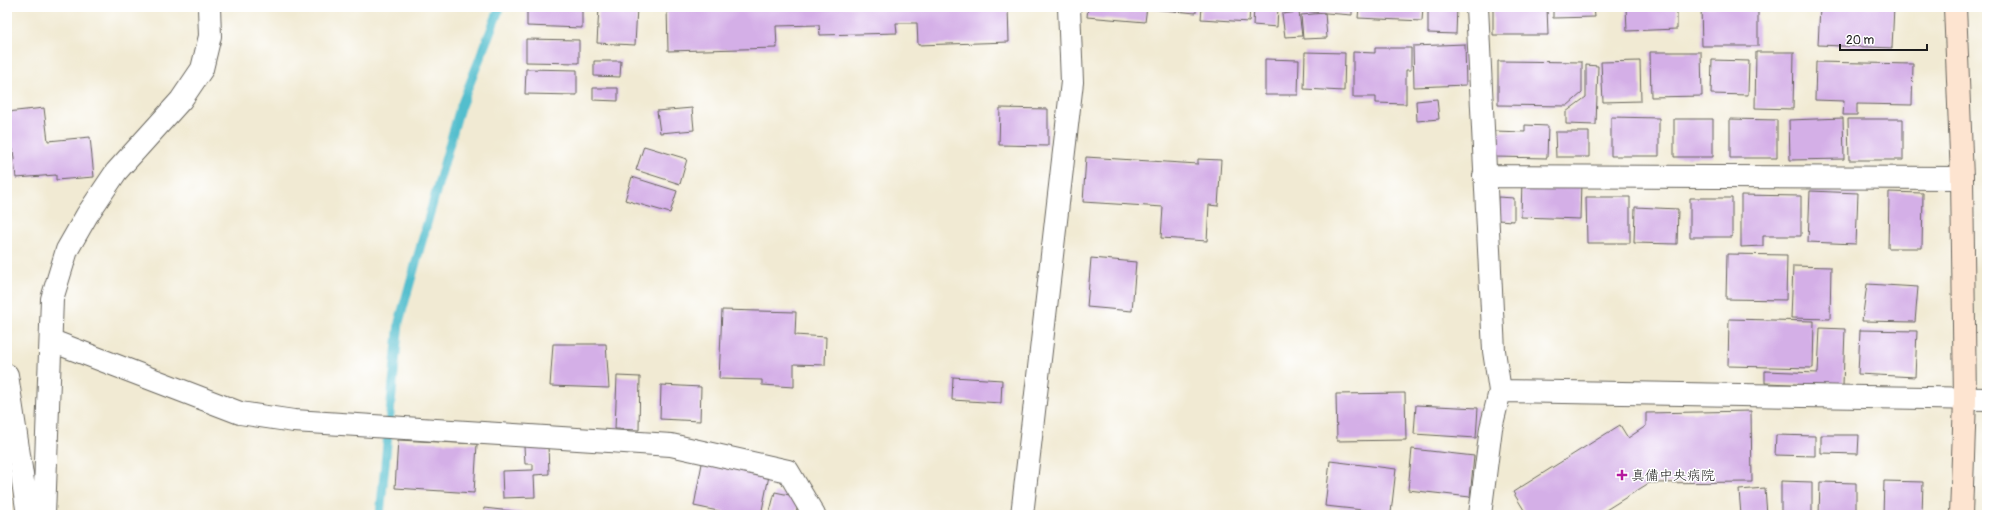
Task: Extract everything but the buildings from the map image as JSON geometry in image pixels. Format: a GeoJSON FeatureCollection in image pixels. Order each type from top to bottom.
{"type":"FeatureCollection","features":[{"type":"Feature","properties":{"kind":"street"},"geometry":{"type":"LineString","coordinates":[[44,515],[52,341],[52,299],[67,250],[87,215],[116,172],[181,100],[202,69],[210,36],[209,7]]}},
{"type":"Feature","properties":{"kind":"street"},"geometry":{"type":"LineString","coordinates":[[1022,515],[1072,82],[1069,7]]}},
{"type":"Feature","properties":{"kind":"street"},"geometry":{"type":"LineString","coordinates":[[1477,7],[1484,176],[1494,351],[1500,391],[1491,428],[1480,515]]}},
{"type":"Feature","properties":{"kind":"street"},"geometry":{"type":"LineString","coordinates":[[1955,7],[1962,178],[1965,399],[1961,515]]}},
{"type":"Feature","properties":{"kind":"street"},"geometry":{"type":"LineString","coordinates":[[1484,176],[1962,178]]}},
{"type":"Feature","properties":{"kind":"street"},"geometry":{"type":"LineString","coordinates":[[52,341],[240,413],[294,421],[671,446],[788,471],[814,515]]}},
{"type":"Feature","properties":{"kind":"street"},"geometry":{"type":"LineString","coordinates":[[7,375],[28,515]]}},
{"type":"Feature","properties":{"kind":"street"},"geometry":{"type":"LineString","coordinates":[[1500,391],[1987,399]]}},
{"type":"Feature","properties":{"kind":"waterway"},"geometry":{"type":"LineString","coordinates":[[380,515],[399,322],[459,111],[500,7]]}},
{"type":"Feature","properties":{"kind":"place","name":"真備中央病院"},"geometry":{"type":"Point","coordinates":[1622,475]}}]}
